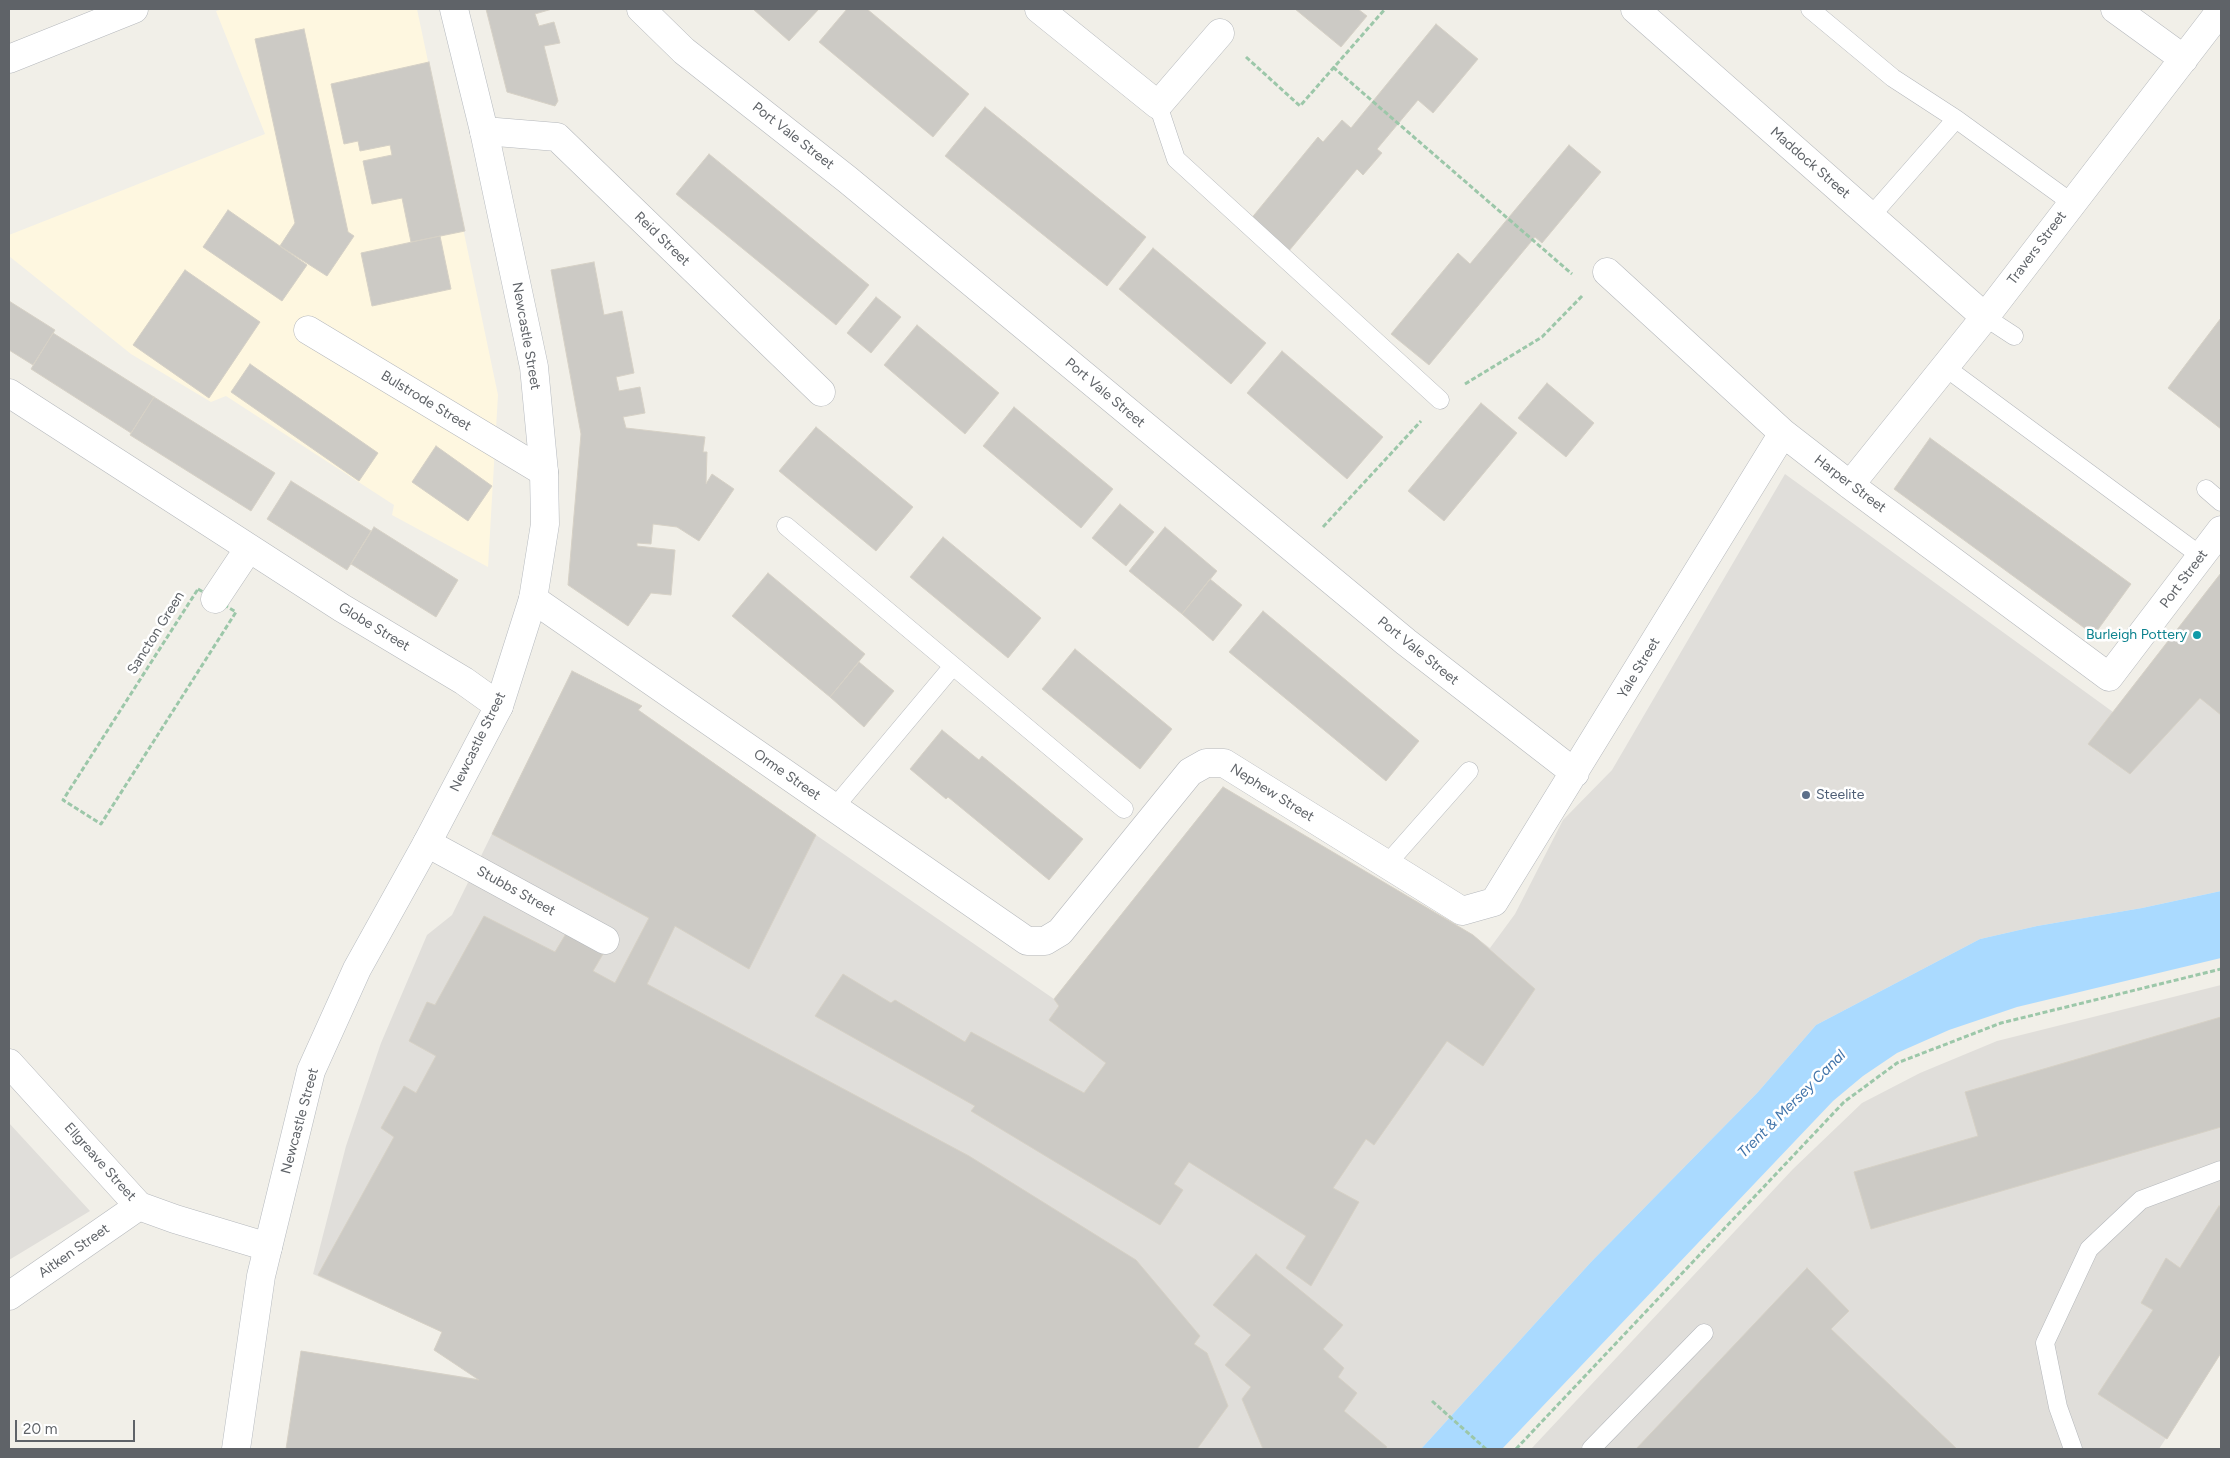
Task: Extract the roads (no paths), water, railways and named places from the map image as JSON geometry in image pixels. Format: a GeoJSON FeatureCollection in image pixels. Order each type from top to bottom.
{"type":"FeatureCollection","features":[{"type":"Feature","properties":{"kind":"street"},"geometry":{"type":"LineString","coordinates":[[9,59],[90,17],[134,9]]}},
{"type":"Feature","properties":{"kind":"street","name":"Newcastle Street"},"geometry":{"type":"LineString","coordinates":[[236,1449],[261,1276],[312,1071],[357,969],[427,843],[498,706],[533,599],[545,524],[544,472],[534,367],[484,131],[454,9]]}},
{"type":"Feature","properties":{"kind":"street","name":"Port Vale Street"},"geometry":{"type":"LineString","coordinates":[[641,9],[684,51],[848,180],[1406,642],[1575,773]]}},
{"type":"Feature","properties":{"kind":"street"},"geometry":{"type":"LineString","coordinates":[[1038,9],[1158,105],[1220,33]]}},
{"type":"Feature","properties":{"kind":"street","name":"Maddock Street"},"geometry":{"type":"LineString","coordinates":[[1635,9],[1985,317]]}},
{"type":"Feature","properties":{"kind":"street"},"geometry":{"type":"LineString","coordinates":[[2115,9],[2184,59]]}},
{"type":"Feature","properties":{"kind":"street","name":"Travers Street"},"geometry":{"type":"LineString","coordinates":[[1850,485],[1985,317],[2221,10]]}},
{"type":"Feature","properties":{"kind":"street","name":"Reid Street"},"geometry":{"type":"LineString","coordinates":[[484,131],[557,137],[821,392]]}},
{"type":"Feature","properties":{"kind":"street","name":"Harper Street"},"geometry":{"type":"LineString","coordinates":[[1606,272],[1783,432],[1850,485],[2109,676]]}},
{"type":"Feature","properties":{"kind":"street","name":"Bulstrode Street"},"geometry":{"type":"LineString","coordinates":[[308,330],[544,472]]}},
{"type":"Feature","properties":{"kind":"street","name":"Globe Street"},"geometry":{"type":"LineString","coordinates":[[9,394],[342,608],[464,681],[498,706]]}},
{"type":"Feature","properties":{"kind":"street","name":"Yale Street"},"geometry":{"type":"LineString","coordinates":[[1494,902],[1783,432]]}},
{"type":"Feature","properties":{"kind":"street","name":"Port Street"},"geometry":{"type":"LineString","coordinates":[[2109,676],[2221,530]]}},
{"type":"Feature","properties":{"kind":"street"},"geometry":{"type":"LineString","coordinates":[[214,599],[248,548]]}},
{"type":"Feature","properties":{"kind":"street","name":"Orme Street"},"geometry":{"type":"LineString","coordinates":[[533,599],[1027,941],[1045,941]]}},
{"type":"Feature","properties":{"kind":"street","name":"Nephew Street"},"geometry":{"type":"LineString","coordinates":[[1045,941],[1060,932],[1190,772],[1206,763],[1224,763],[1462,911],[1494,902]]}},
{"type":"Feature","properties":{"kind":"street","name":"Stubbs Street"},"geometry":{"type":"LineString","coordinates":[[427,843],[605,940]]}},
{"type":"Feature","properties":{"kind":"street","name":"Ellgreave Street"},"geometry":{"type":"LineString","coordinates":[[9,1063],[140,1206],[174,1219],[268,1247]]}},
{"type":"Feature","properties":{"kind":"street","name":"Aitken Street"},"geometry":{"type":"LineString","coordinates":[[9,1296],[140,1206]]}},
{"type":"Feature","properties":{"kind":"lane"},"geometry":{"type":"LineString","coordinates":[[1810,9],[1893,78],[1956,119],[2072,203]]}},
{"type":"Feature","properties":{"kind":"lane"},"geometry":{"type":"LineString","coordinates":[[1158,105],[1176,160],[1440,400]]}},
{"type":"Feature","properties":{"kind":"lane"},"geometry":{"type":"LineString","coordinates":[[1871,216],[1956,119]]}},
{"type":"Feature","properties":{"kind":"lane"},"geometry":{"type":"LineString","coordinates":[[1985,317],[2014,336]]}},
{"type":"Feature","properties":{"kind":"lane"},"geometry":{"type":"LineString","coordinates":[[1945,367],[2201,556]]}},
{"type":"Feature","properties":{"kind":"lane"},"geometry":{"type":"LineString","coordinates":[[2206,489],[2221,502]]}},
{"type":"Feature","properties":{"kind":"lane"},"geometry":{"type":"LineString","coordinates":[[786,526],[1124,809]]}},
{"type":"Feature","properties":{"kind":"lane"},"geometry":{"type":"LineString","coordinates":[[834,808],[953,666]]}},
{"type":"Feature","properties":{"kind":"lane"},"geometry":{"type":"LineString","coordinates":[[1387,864],[1468,771]]}},
{"type":"Feature","properties":{"kind":"lane"},"geometry":{"type":"LineString","coordinates":[[2073,1449],[2058,1407],[2045,1343],[2089,1249],[2140,1200],[2221,1170]]}},
{"type":"Feature","properties":{"kind":"lane"},"geometry":{"type":"LineString","coordinates":[[1591,1449],[1704,1333]]}},
{"type":"Feature","properties":{"kind":"water","name":"Trent & Mersey Canal"},"geometry":{"type":"Polygon","coordinates":[[[2221,891],[2221,958],[2017,1007],[1949,1030],[1897,1053],[1863,1076],[1833,1101],[1502,1449],[1421,1449],[1591,1262],[1758,1092],[1816,1025],[1980,939],[2037,926],[2142,908],[2221,891]]]}},
{"type":"Feature","properties":{"kind":"place","name":"Burleigh Pottery"},"geometry":{"type":"Point","coordinates":[2197,635]}},
{"type":"Feature","properties":{"kind":"place","name":"Steelite"},"geometry":{"type":"Point","coordinates":[1806,795]}}]}
